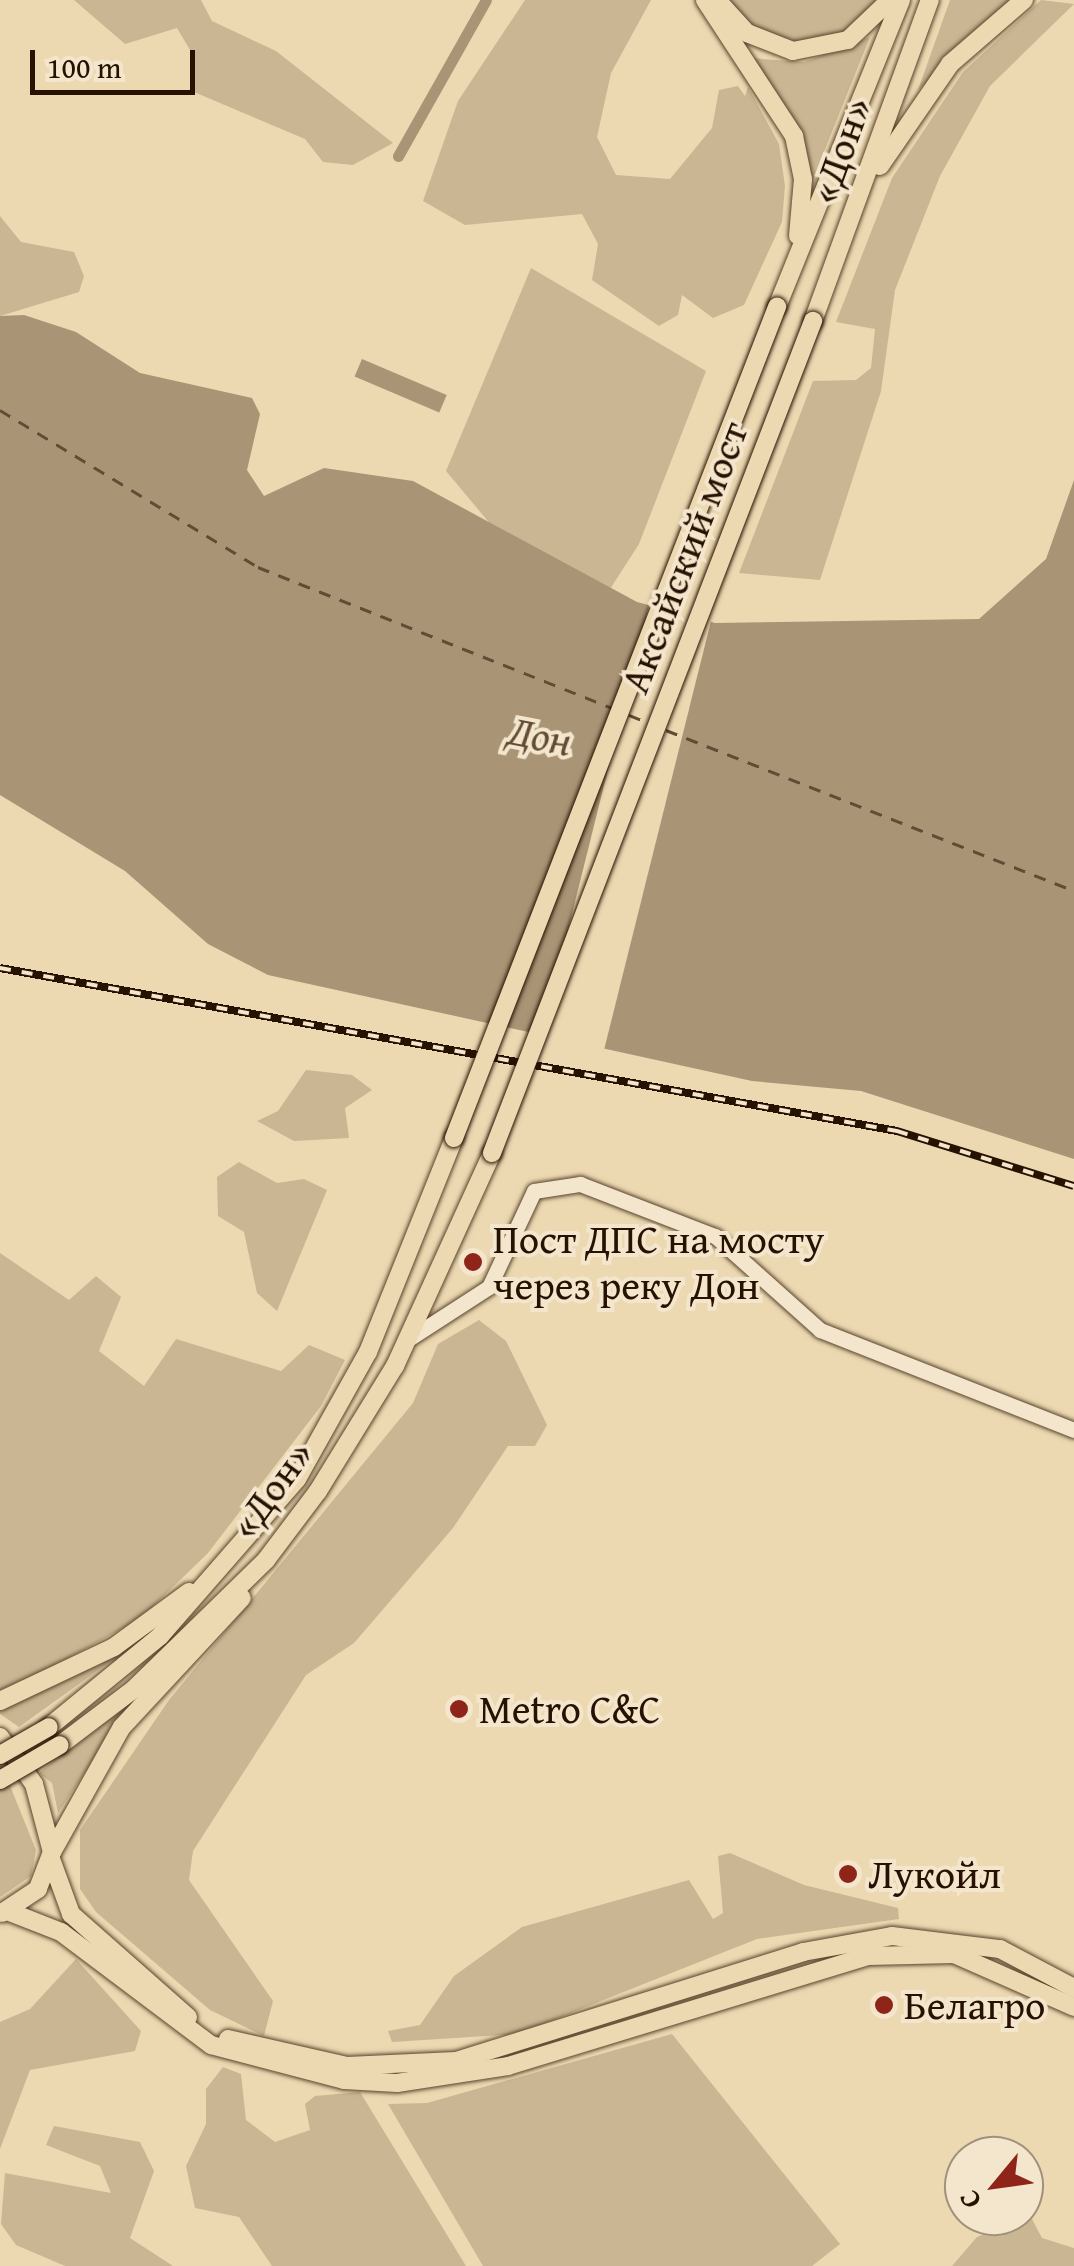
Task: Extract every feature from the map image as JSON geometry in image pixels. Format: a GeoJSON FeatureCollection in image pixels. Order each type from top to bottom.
{"type":"FeatureCollection","features":[{"type":"Feature","properties":{"kind":"main road"},"geometry":{"type":"LineString","coordinates":[[706,0],[794,136],[803,180],[796,260]]}},
{"type":"Feature","properties":{"kind":"main road"},"geometry":{"type":"LineString","coordinates":[[717,0],[761,42],[793,50],[848,40],[890,0]]}},
{"type":"Feature","properties":{"kind":"main road","name":"«Дон»"},"geometry":{"type":"LineString","coordinates":[[777,307],[900,0]]}},
{"type":"Feature","properties":{"kind":"main road","name":"«Дон»"},"geometry":{"type":"LineString","coordinates":[[812,321],[866,187],[930,0]]}},
{"type":"Feature","properties":{"kind":"main road"},"geometry":{"type":"LineString","coordinates":[[866,187],[950,64],[1024,0]]}},
{"type":"Feature","properties":{"kind":"main road","name":"Аксайский мост"},"geometry":{"type":"LineString","coordinates":[[454,1138],[777,307]]}},
{"type":"Feature","properties":{"kind":"main road","name":"Аксайский мост"},"geometry":{"type":"LineString","coordinates":[[492,1153],[812,321]]}},
{"type":"Feature","properties":{"kind":"main road","name":"«Дон»"},"geometry":{"type":"LineString","coordinates":[[0,1755],[49,1727],[160,1636],[297,1479],[368,1352],[454,1138]]}},
{"type":"Feature","properties":{"kind":"main road","name":"«Дон»"},"geometry":{"type":"LineString","coordinates":[[0,1780],[60,1745],[134,1688],[266,1560],[407,1340],[492,1153]]}},
{"type":"Feature","properties":{"kind":"main road"},"geometry":{"type":"LineString","coordinates":[[0,1702],[154,1621],[261,1521]]}},
{"type":"Feature","properties":{"kind":"main road"},"geometry":{"type":"LineString","coordinates":[[266,1560],[122,1727],[52,1856],[4,1914],[61,1932],[211,2045],[271,2066],[397,2083],[508,2066],[868,1956],[954,1954],[1005,1961],[1074,2006]]}},
{"type":"Feature","properties":{"kind":"main road"},"geometry":{"type":"LineString","coordinates":[[0,1737],[34,1784],[72,1914],[190,2020],[276,2053],[347,2066],[396,2068],[506,2050],[866,1938],[958,1938],[1074,1988]]}},
{"type":"Feature","properties":{"kind":"street"},"geometry":{"type":"LineString","coordinates":[[407,1340],[489,1287],[534,1191],[580,1184],[715,1236],[820,1330],[1074,1430]]}},
{"type":"Feature","properties":{"kind":"shaded area"},"geometry":{"type":"Polygon","coordinates":[[[74,0],[201,0],[212,21],[276,51],[393,143],[353,165],[323,162],[305,139],[194,92],[193,55],[177,28],[125,44],[74,0]]]}},
{"type":"Feature","properties":{"kind":"shaded area"},"geometry":{"type":"Polygon","coordinates":[[[525,0],[651,0],[611,73],[597,137],[616,175],[670,179],[712,128],[719,90],[738,86],[745,96],[748,87],[779,144],[785,186],[782,222],[744,305],[713,318],[682,295],[678,315],[659,326],[592,280],[598,244],[582,214],[465,225],[423,201],[458,101],[525,0]]]}},
{"type":"Feature","properties":{"kind":"shaded area"},"geometry":{"type":"Polygon","coordinates":[[[724,0],[882,0],[841,36],[790,46],[748,28],[724,0]]]}},
{"type":"Feature","properties":{"kind":"shaded area"},"geometry":{"type":"Polygon","coordinates":[[[950,0],[1015,0],[918,90],[950,0]]]}},
{"type":"Feature","properties":{"kind":"shaded area"},"geometry":{"type":"Polygon","coordinates":[[[1041,0],[1074,4],[990,86],[940,176],[895,290],[881,391],[820,580],[739,573],[813,381],[856,380],[871,368],[875,329],[836,322],[892,178],[963,72],[1041,0]]]}},
{"type":"Feature","properties":{"kind":"shaded area"},"geometry":{"type":"Polygon","coordinates":[[[870,37],[805,199],[804,178],[750,58],[804,62],[870,37]]]}},
{"type":"Feature","properties":{"kind":"shaded area"},"geometry":{"type":"Polygon","coordinates":[[[0,216],[21,242],[74,252],[84,276],[79,292],[0,316],[0,216]]]}},
{"type":"Feature","properties":{"kind":"shaded area"},"geometry":{"type":"Polygon","coordinates":[[[531,268],[706,371],[639,544],[610,589],[492,526],[446,471],[531,268]]]}},
{"type":"Feature","properties":{"kind":"shaded area"},"geometry":{"type":"Polygon","coordinates":[[[306,1070],[352,1075],[372,1090],[345,1108],[349,1138],[294,1141],[257,1121],[278,1111],[306,1070]]]}},
{"type":"Feature","properties":{"kind":"shaded area"},"geometry":{"type":"Polygon","coordinates":[[[239,1162],[277,1183],[304,1179],[327,1190],[277,1311],[257,1293],[244,1232],[218,1216],[217,1177],[239,1162]]]}},
{"type":"Feature","properties":{"kind":"shaded area"},"geometry":{"type":"Polygon","coordinates":[[[0,1253],[69,1300],[96,1276],[121,1297],[99,1351],[144,1386],[176,1339],[281,1371],[309,1345],[345,1360],[321,1406],[208,1553],[140,1619],[0,1695],[0,1253]]]}},
{"type":"Feature","properties":{"kind":"shaded area"},"geometry":{"type":"Polygon","coordinates":[[[479,1320],[506,1341],[547,1425],[535,1446],[508,1446],[453,1528],[354,1643],[306,1675],[193,1851],[189,1880],[273,2001],[264,2036],[210,2010],[96,1912],[80,1889],[80,1830],[169,1700],[413,1403],[438,1344],[479,1320]]]}},
{"type":"Feature","properties":{"kind":"shaded area"},"geometry":{"type":"Polygon","coordinates":[[[122,1653],[19,1727],[0,1714],[0,1710],[122,1653]]]}},
{"type":"Feature","properties":{"kind":"shaded area"},"geometry":{"type":"Polygon","coordinates":[[[155,1677],[109,1736],[58,1813],[52,1783],[39,1773],[155,1677]]]}},
{"type":"Feature","properties":{"kind":"shaded area"},"geometry":{"type":"Polygon","coordinates":[[[0,1761],[36,1850],[31,1876],[0,1897],[0,1761]]]}},
{"type":"Feature","properties":{"kind":"shaded area"},"geometry":{"type":"Polygon","coordinates":[[[730,1853],[804,1885],[898,1908],[899,1919],[757,1939],[518,2034],[392,2042],[388,2031],[420,2025],[454,1976],[522,1927],[689,1880],[713,1919],[723,1913],[718,1856],[730,1853]]]}},
{"type":"Feature","properties":{"kind":"shaded area"},"geometry":{"type":"Polygon","coordinates":[[[76,1959],[141,2031],[135,2051],[30,2070],[0,2149],[0,2022],[30,2009],[76,1959]]]}},
{"type":"Feature","properties":{"kind":"shaded area"},"geometry":{"type":"Polygon","coordinates":[[[672,2034],[840,2244],[812,2266],[483,2266],[388,2104],[427,2103],[672,2034]]]}},
{"type":"Feature","properties":{"kind":"shaded area"},"geometry":{"type":"Polygon","coordinates":[[[223,2067],[241,2074],[246,2120],[275,2142],[310,2130],[305,2104],[315,2096],[360,2092],[466,2266],[272,2266],[239,2217],[195,2208],[186,2166],[206,2124],[206,2089],[223,2067]]]}},
{"type":"Feature","properties":{"kind":"shaded area"},"geometry":{"type":"Polygon","coordinates":[[[54,2126],[140,2142],[154,2171],[130,2238],[173,2266],[65,2266],[16,2245],[1,2224],[5,2173],[111,2193],[100,2166],[46,2145],[54,2126]]]}},
{"type":"Feature","properties":{"kind":"shaded area"},"geometry":{"type":"Polygon","coordinates":[[[1041,2236],[1074,2248],[1074,2266],[952,2266],[977,2237],[1041,2236]]]}},
{"type":"Feature","properties":{"kind":"water","name":"Дон"},"geometry":{"type":"Polygon","coordinates":[[[24,315],[76,332],[140,373],[252,398],[260,414],[247,470],[264,496],[324,468],[413,481],[637,602],[715,623],[979,619],[1046,559],[1074,480],[1074,1159],[861,1091],[752,1081],[268,975],[208,944],[125,871],[0,795],[0,316],[24,315]]]}},
{"type":"Feature","properties":{"kind":"water"},"geometry":{"type":"Polygon","coordinates":[[[362,359],[447,395],[439,412],[355,376],[362,359]]]}},
{"type":"Feature","properties":{"kind":"pier"},"geometry":{"type":"Polygon","coordinates":[[[650,601],[712,616],[602,1058],[540,1042],[650,601]]]}},
{"type":"Feature","properties":{"kind":"waterway"},"geometry":{"type":"LineString","coordinates":[[398,156],[486,0]]}},
{"type":"Feature","properties":{"kind":"ferry route"},"geometry":{"type":"LineString","coordinates":[[0,410],[258,567],[612,708]]}},
{"type":"Feature","properties":{"kind":"ferry route"},"geometry":{"type":"LineString","coordinates":[[629,715],[649,723]]}},
{"type":"Feature","properties":{"kind":"ferry route"},"geometry":{"type":"LineString","coordinates":[[666,730],[1074,891]]}},
{"type":"Feature","properties":{"kind":"railway"},"geometry":{"type":"LineString","coordinates":[[0,968],[897,1131],[1074,1186]]}},
{"type":"Feature","properties":{"kind":"place","name":"Пост ДПС на мосту через реку Дон"},"geometry":{"type":"Point","coordinates":[473,1262]}},
{"type":"Feature","properties":{"kind":"place","name":"Metro C&C"},"geometry":{"type":"Point","coordinates":[459,1709]}},
{"type":"Feature","properties":{"kind":"place","name":"Лукойл"},"geometry":{"type":"Point","coordinates":[848,1874]}},
{"type":"Feature","properties":{"kind":"place","name":"Белагро"},"geometry":{"type":"Point","coordinates":[884,2005]}}]}
